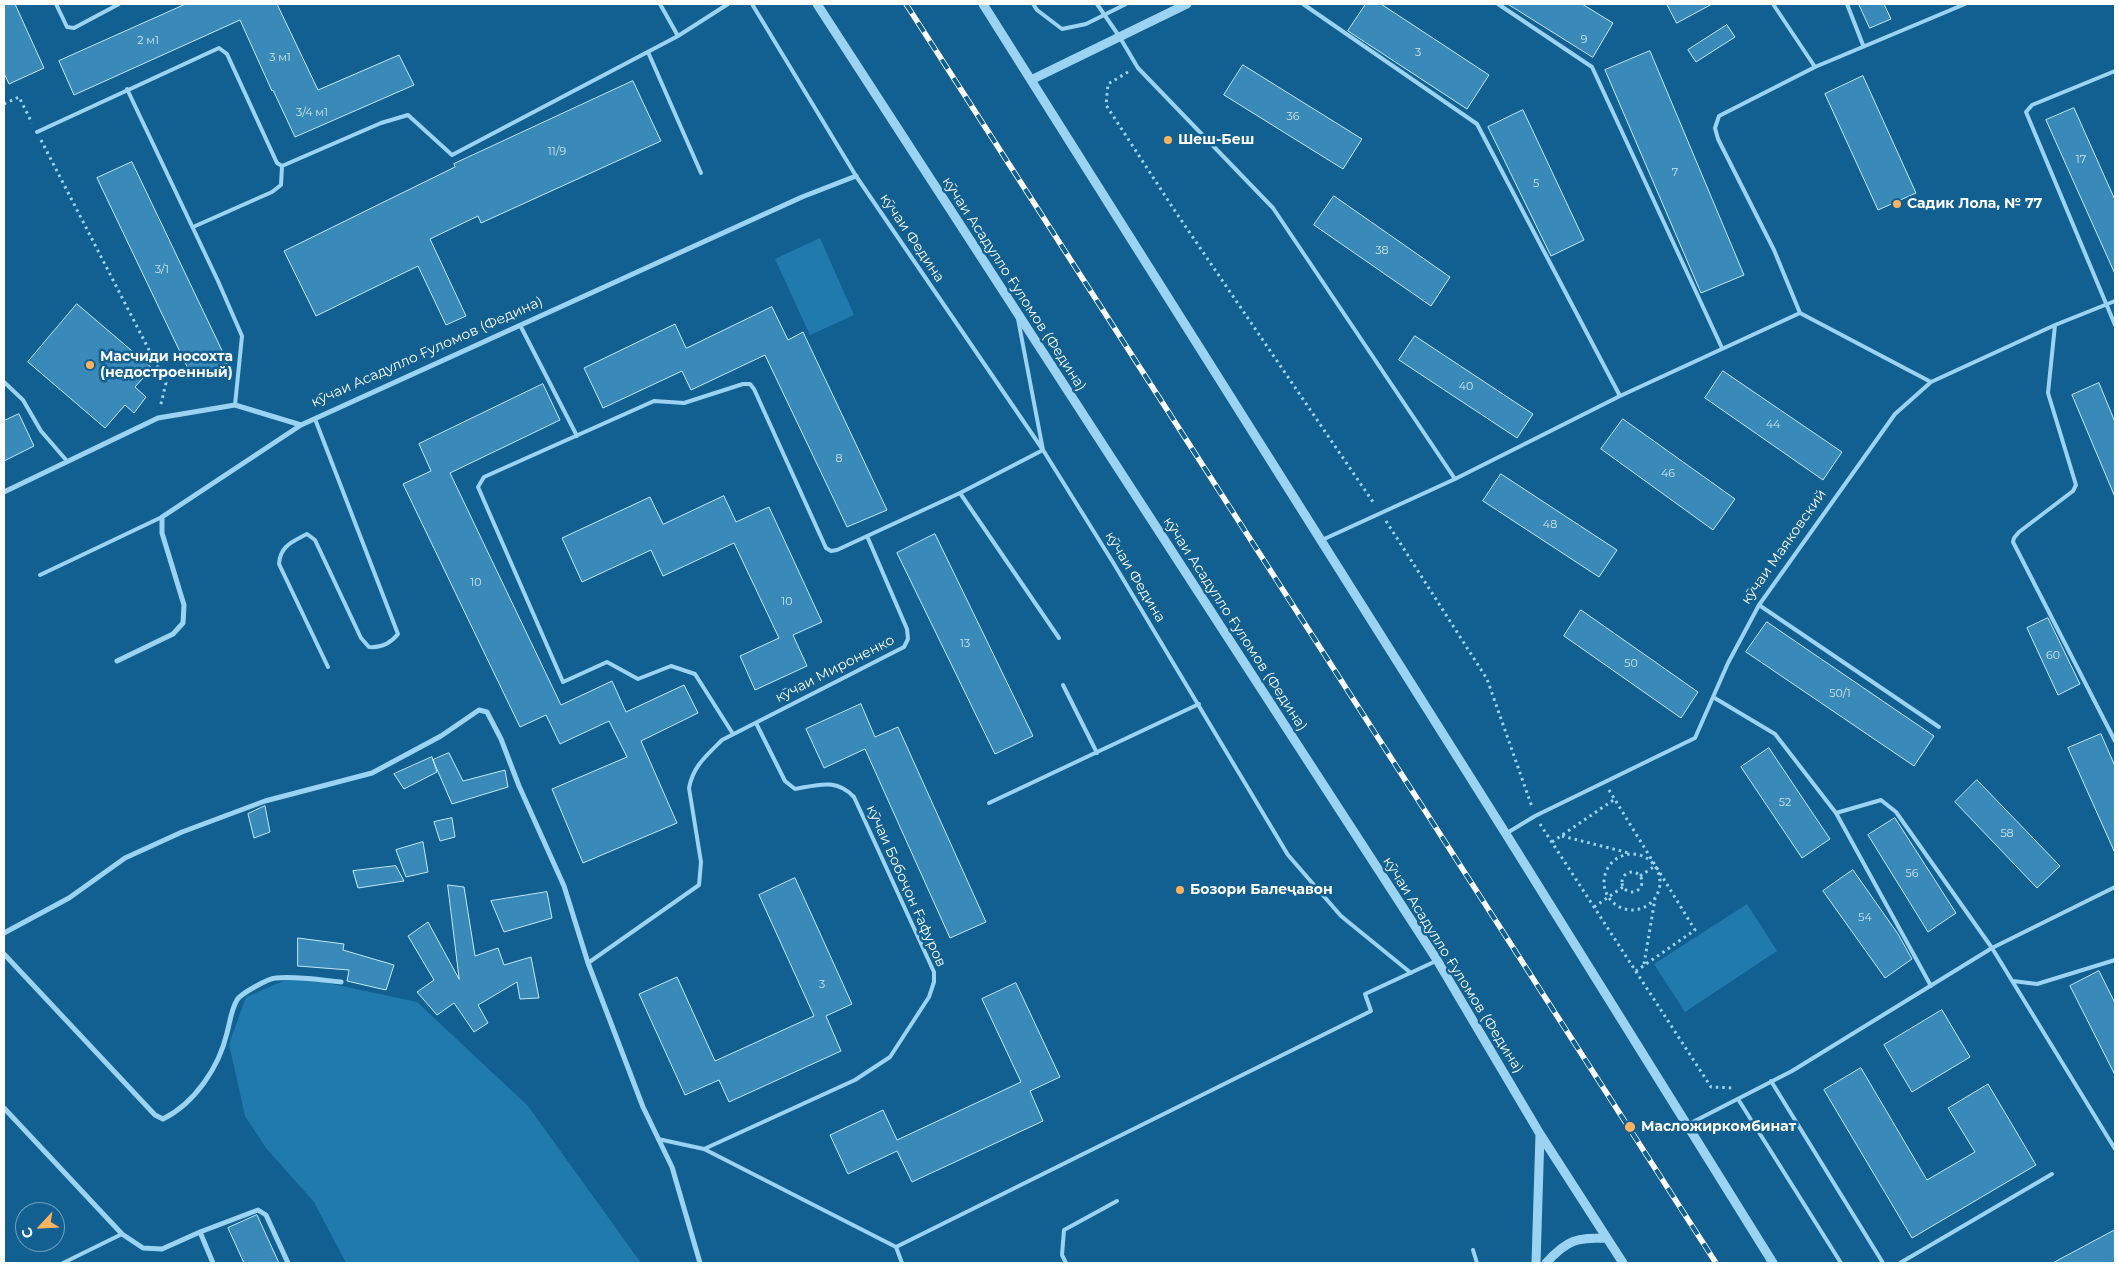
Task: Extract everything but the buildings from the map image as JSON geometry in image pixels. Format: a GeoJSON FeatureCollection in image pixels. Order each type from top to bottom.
{"type":"FeatureCollection","features":[{"type":"Feature","properties":{"kind":"street","name":"кӯчаи Асадулло Ғуломов (Федина)"},"geometry":{"type":"LineString","coordinates":[[817,4],[1437,960],[1540,1134],[1623,1263]]}},
{"type":"Feature","properties":{"kind":"street"},"geometry":{"type":"LineString","coordinates":[[983,4],[1506,834],[1773,1263]]}},
{"type":"Feature","properties":{"kind":"street"},"geometry":{"type":"LineString","coordinates":[[1031,80],[1187,4]]}},
{"type":"Feature","properties":{"kind":"street","name":"кӯчаи Асадулло Ғуломов (Федина)"},"geometry":{"type":"LineString","coordinates":[[4,492],[158,418],[235,405],[301,425],[802,197],[856,176]]}},
{"type":"Feature","properties":{"kind":"street"},"geometry":{"type":"LineString","coordinates":[[117,661],[173,634],[183,624],[184,605],[162,533],[162,517],[301,425]]}},
{"type":"Feature","properties":{"kind":"street"},"geometry":{"type":"LineString","coordinates":[[4,933],[69,898],[125,858],[182,832],[264,801],[372,773],[442,736],[479,710],[484,710],[487,712],[501,739],[518,786],[564,886],[588,963],[643,1107],[672,1167],[700,1263]]}},
{"type":"Feature","properties":{"kind":"street"},"geometry":{"type":"LineString","coordinates":[[4,954],[155,1115],[163,1119],[174,1114],[204,1084],[220,1057],[231,1012],[238,998],[274,978],[341,982]]}},
{"type":"Feature","properties":{"kind":"street"},"geometry":{"type":"LineString","coordinates":[[4,1108],[122,1234],[144,1248],[162,1249],[258,1210],[266,1215],[288,1263]]}},
{"type":"Feature","properties":{"kind":"street"},"geometry":{"type":"LineString","coordinates":[[1536,1263],[1540,1134]]}},
{"type":"Feature","properties":{"kind":"street"},"geometry":{"type":"LineString","coordinates":[[200,1232],[213,1263]]}},
{"type":"Feature","properties":{"kind":"street"},"geometry":{"type":"LineString","coordinates":[[1546,1263],[1557,1251],[1574,1240],[1582,1238],[1607,1238]]}},
{"type":"Feature","properties":{"kind":"lane"},"geometry":{"type":"LineString","coordinates":[[56,4],[67,26],[74,28],[118,4]]}},
{"type":"Feature","properties":{"kind":"lane"},"geometry":{"type":"LineString","coordinates":[[660,4],[678,36]]}},
{"type":"Feature","properties":{"kind":"lane"},"geometry":{"type":"LineString","coordinates":[[282,166],[381,124],[408,115],[452,154],[678,36],[728,4]]}},
{"type":"Feature","properties":{"kind":"lane","name":"кӯчаи Федина"},"geometry":{"type":"LineString","coordinates":[[752,4],[856,176],[1043,450],[1199,704],[1288,855],[1341,916],[1411,973]]}},
{"type":"Feature","properties":{"kind":"lane"},"geometry":{"type":"LineString","coordinates":[[1033,4],[1037,10],[1062,29],[1086,24],[1126,4]]}},
{"type":"Feature","properties":{"kind":"lane"},"geometry":{"type":"LineString","coordinates":[[1097,4],[1138,68],[1273,208],[1455,479]]}},
{"type":"Feature","properties":{"kind":"lane"},"geometry":{"type":"LineString","coordinates":[[1303,4],[1477,124],[1620,396]]}},
{"type":"Feature","properties":{"kind":"lane"},"geometry":{"type":"LineString","coordinates":[[1498,4],[1592,66],[1722,348]]}},
{"type":"Feature","properties":{"kind":"lane"},"geometry":{"type":"LineString","coordinates":[[1773,4],[1815,67]]}},
{"type":"Feature","properties":{"kind":"lane"},"geometry":{"type":"LineString","coordinates":[[1847,4],[1863,45]]}},
{"type":"Feature","properties":{"kind":"lane"},"geometry":{"type":"LineString","coordinates":[[1931,382],[1800,312],[1774,250],[1718,139],[1715,128],[1719,116],[1815,67],[1863,45],[1965,4]]}},
{"type":"Feature","properties":{"kind":"lane"},"geometry":{"type":"LineString","coordinates":[[37,132],[219,48],[227,54],[277,163],[282,166]]}},
{"type":"Feature","properties":{"kind":"lane"},"geometry":{"type":"LineString","coordinates":[[648,52],[701,172]]}},
{"type":"Feature","properties":{"kind":"lane"},"geometry":{"type":"LineString","coordinates":[[2115,72],[2032,105],[2026,112],[2115,325]]}},
{"type":"Feature","properties":{"kind":"lane"},"geometry":{"type":"LineString","coordinates":[[127,89],[193,227],[242,336],[235,405]]}},
{"type":"Feature","properties":{"kind":"lane"},"geometry":{"type":"LineString","coordinates":[[193,227],[272,192],[281,185],[282,166]]}},
{"type":"Feature","properties":{"kind":"lane","name":"кӯчаи Маяковский"},"geometry":{"type":"LineString","coordinates":[[1506,834],[1535,816],[1695,738],[1728,663],[1759,605],[1895,414],[1931,382],[2054,325],[2115,301]]}},
{"type":"Feature","properties":{"kind":"lane"},"geometry":{"type":"LineString","coordinates":[[1321,540],[1455,479],[1620,396],[1800,312]]}},
{"type":"Feature","properties":{"kind":"lane"},"geometry":{"type":"LineString","coordinates":[[733,734],[695,674],[671,666],[638,678],[607,662],[564,682],[478,487],[484,478],[654,401],[684,403],[743,384],[750,384],[754,389],[826,548],[831,551],[837,550],[960,493],[1043,450],[1016,313]]}},
{"type":"Feature","properties":{"kind":"lane"},"geometry":{"type":"LineString","coordinates":[[520,325],[576,436]]}},
{"type":"Feature","properties":{"kind":"lane"},"geometry":{"type":"LineString","coordinates":[[2054,325],[2048,393],[2076,485],[2073,491],[2019,532],[2014,538],[2014,542],[2115,741]]}},
{"type":"Feature","properties":{"kind":"lane"},"geometry":{"type":"LineString","coordinates":[[4,382],[23,400],[42,431],[68,462]]}},
{"type":"Feature","properties":{"kind":"lane"},"geometry":{"type":"LineString","coordinates":[[314,419],[398,634],[393,641],[379,648],[369,647],[361,638],[314,540],[307,534],[285,546],[280,554],[280,564],[328,667]]}},
{"type":"Feature","properties":{"kind":"lane"},"geometry":{"type":"LineString","coordinates":[[960,493],[1059,638]]}},
{"type":"Feature","properties":{"kind":"lane"},"geometry":{"type":"LineString","coordinates":[[40,576],[162,517]]}},
{"type":"Feature","properties":{"kind":"lane","name":"кӯчаи Мироненко"},"geometry":{"type":"LineString","coordinates":[[588,963],[699,885],[701,862],[689,788],[691,776],[698,762],[722,740],[904,647],[908,639],[907,629],[867,536]]}},
{"type":"Feature","properties":{"kind":"lane"},"geometry":{"type":"LineString","coordinates":[[1759,605],[1938,727]]}},
{"type":"Feature","properties":{"kind":"lane"},"geometry":{"type":"LineString","coordinates":[[1063,685],[1097,752]]}},
{"type":"Feature","properties":{"kind":"lane"},"geometry":{"type":"LineString","coordinates":[[1713,697],[1775,734],[1836,813],[1931,986]]}},
{"type":"Feature","properties":{"kind":"lane"},"geometry":{"type":"LineString","coordinates":[[989,803],[1199,704]]}},
{"type":"Feature","properties":{"kind":"lane","name":"кӯчаи Бобоҷон Ғафуров"},"geometry":{"type":"LineString","coordinates":[[704,1149],[855,1080],[890,1057],[929,997],[934,982],[934,972],[854,797],[846,788],[831,784],[795,788],[785,782],[756,723]]}},
{"type":"Feature","properties":{"kind":"lane"},"geometry":{"type":"LineString","coordinates":[[1836,813],[1881,800],[1896,812],[1992,948],[2115,1149]]}},
{"type":"Feature","properties":{"kind":"lane"},"geometry":{"type":"LineString","coordinates":[[1687,1126],[1771,1081],[1992,948],[2115,887]]}},
{"type":"Feature","properties":{"kind":"lane"},"geometry":{"type":"LineString","coordinates":[[896,1247],[1371,1011],[1365,994],[1437,960]]}},
{"type":"Feature","properties":{"kind":"lane"},"geometry":{"type":"LineString","coordinates":[[2012,981],[2036,984],[2115,960]]}},
{"type":"Feature","properties":{"kind":"lane"},"geometry":{"type":"LineString","coordinates":[[1771,1081],[1883,1263]]}},
{"type":"Feature","properties":{"kind":"lane"},"geometry":{"type":"LineString","coordinates":[[1738,1098],[1841,1263]]}},
{"type":"Feature","properties":{"kind":"lane"},"geometry":{"type":"LineString","coordinates":[[658,1139],[704,1149],[896,1247],[902,1263]]}},
{"type":"Feature","properties":{"kind":"lane"},"geometry":{"type":"LineString","coordinates":[[1900,1263],[2052,1174]]}},
{"type":"Feature","properties":{"kind":"lane"},"geometry":{"type":"LineString","coordinates":[[1066,1263],[1062,1254],[1064,1230],[1117,1201]]}},
{"type":"Feature","properties":{"kind":"lane"},"geometry":{"type":"LineString","coordinates":[[63,1263],[122,1234]]}},
{"type":"Feature","properties":{"kind":"lane"},"geometry":{"type":"LineString","coordinates":[[1474,1250],[1477,1263]]}},
{"type":"Feature","properties":{"kind":"path"},"geometry":{"type":"LineString","coordinates":[[1138,68],[1125,73],[1108,84],[1106,105],[1381,514],[1486,679],[1535,816],[1712,1087],[1758,1088]]}},
{"type":"Feature","properties":{"kind":"path"},"geometry":{"type":"LineString","coordinates":[[4,104],[19,97],[166,383],[158,418]]}},
{"type":"Feature","properties":{"kind":"path"},"geometry":{"type":"LineString","coordinates":[[1604,782],[1695,930],[1636,971]]}},
{"type":"Feature","properties":{"kind":"path"},"geometry":{"type":"LineString","coordinates":[[1552,842],[1614,799]]}},
{"type":"Feature","properties":{"kind":"path"},"geometry":{"type":"LineString","coordinates":[[1562,836],[1648,859],[1655,866],[1660,882],[1654,899],[1644,965]]}},
{"type":"Feature","properties":{"kind":"path"},"geometry":{"type":"LineString","coordinates":[[1632,854],[1615,859],[1604,873],[1603,882],[1608,898],[1615,905],[1631,911],[1648,906],[1654,899]]}},
{"type":"Feature","properties":{"kind":"path"},"geometry":{"type":"LineString","coordinates":[[1640,876],[1655,866]]}},
{"type":"Feature","properties":{"kind":"path"},"geometry":{"type":"LineString","coordinates":[[1636,872],[1640,876],[1642,881],[1638,890],[1627,891],[1623,887],[1622,877],[1626,873],[1636,872]]}},
{"type":"Feature","properties":{"kind":"path"},"geometry":{"type":"LineString","coordinates":[[1594,907],[1623,887]]}},
{"type":"Feature","properties":{"kind":"shaded area"},"geometry":{"type":"Polygon","coordinates":[[[820,238],[854,315],[810,335],[775,259],[820,238]]]}},
{"type":"Feature","properties":{"kind":"shaded area"},"geometry":{"type":"Polygon","coordinates":[[[1747,904],[1777,951],[1685,1012],[1654,964],[1747,904]]]}},
{"type":"Feature","properties":{"kind":"shaded area"},"geometry":{"type":"Polygon","coordinates":[[[295,976],[417,1002],[528,1106],[641,1263],[346,1263],[314,1202],[266,1148],[245,1116],[229,1044],[246,997],[295,976]]]}},
{"type":"Feature","properties":{"kind":"railway"},"geometry":{"type":"LineString","coordinates":[[906,4],[1716,1263]]}},
{"type":"Feature","properties":{"kind":"place","name":"Шеш-Беш"},"geometry":{"type":"Point","coordinates":[1168,140]}},
{"type":"Feature","properties":{"kind":"place","name":"Садик Лола, № 77"},"geometry":{"type":"Point","coordinates":[1897,204]}},
{"type":"Feature","properties":{"kind":"place","name":"Масчиди носохта (недостроенный)"},"geometry":{"type":"Point","coordinates":[90,365]}},
{"type":"Feature","properties":{"kind":"place","name":"Бозори Балеҷавон"},"geometry":{"type":"Point","coordinates":[1180,890]}},
{"type":"Feature","properties":{"kind":"place","name":"Масложиркомбинат"},"geometry":{"type":"Point","coordinates":[1630,1127]}}]}
